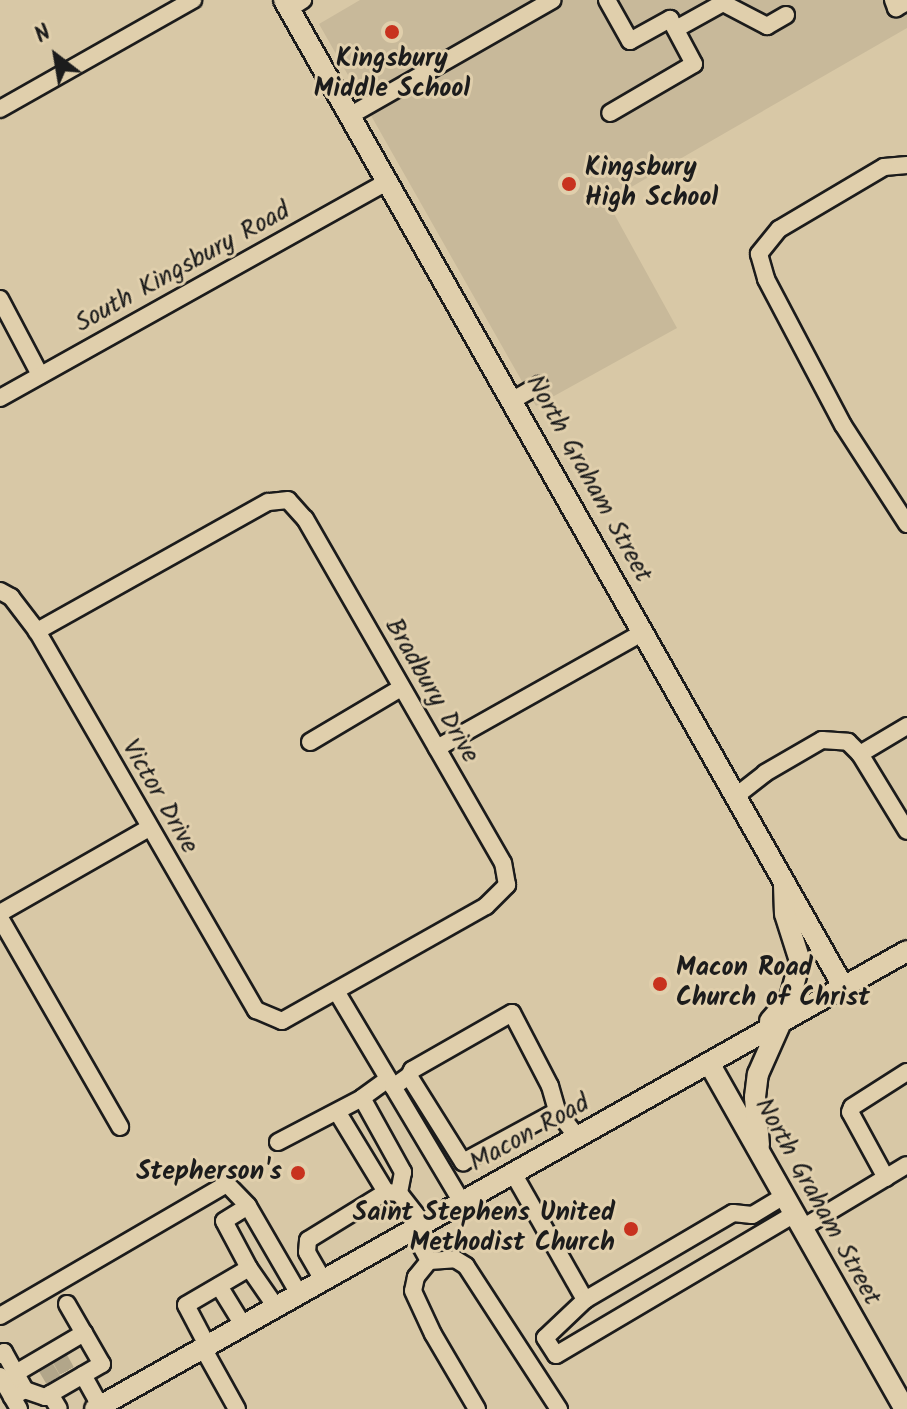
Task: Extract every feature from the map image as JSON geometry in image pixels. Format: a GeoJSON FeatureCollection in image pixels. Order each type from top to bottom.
{"type":"FeatureCollection","features":[{"type":"Feature","properties":{"kind":"main road","name":"North Graham Street"},"geometry":{"type":"LineString","coordinates":[[292,3],[351,115],[843,986]]}},
{"type":"Feature","properties":{"kind":"main road"},"geometry":{"type":"LineString","coordinates":[[759,1034],[790,998],[798,975],[800,961],[785,914],[784,881]]}},
{"type":"Feature","properties":{"kind":"main road","name":"Macon Road"},"geometry":{"type":"LineString","coordinates":[[98,1408],[843,986],[905,958]]}},
{"type":"Feature","properties":{"kind":"main road"},"geometry":{"type":"LineString","coordinates":[[759,1153],[755,1097],[758,1074],[781,1022]]}},
{"type":"Feature","properties":{"kind":"main road","name":"North Graham Street"},"geometry":{"type":"LineString","coordinates":[[709,1063],[902,1408]]}},
{"type":"Feature","properties":{"kind":"street"},"geometry":{"type":"LineString","coordinates":[[0,109],[193,0]]}},
{"type":"Feature","properties":{"kind":"street"},"geometry":{"type":"LineString","coordinates":[[351,115],[553,0]]}},
{"type":"Feature","properties":{"kind":"street"},"geometry":{"type":"LineString","coordinates":[[607,0],[630,41],[670,19],[694,64],[610,113]]}},
{"type":"Feature","properties":{"kind":"street"},"geometry":{"type":"LineString","coordinates":[[893,0],[896,8],[907,2]]}},
{"type":"Feature","properties":{"kind":"street"},"geometry":{"type":"LineString","coordinates":[[676,29],[723,3],[767,26],[786,15]]}},
{"type":"Feature","properties":{"kind":"street"},"geometry":{"type":"LineString","coordinates":[[907,165],[884,167],[779,229],[759,254],[766,279],[843,425],[907,524]]}},
{"type":"Feature","properties":{"kind":"street","name":"South Kingsbury Road"},"geometry":{"type":"LineString","coordinates":[[0,398],[389,181]]}},
{"type":"Feature","properties":{"kind":"street"},"geometry":{"type":"LineString","coordinates":[[0,299],[40,375]]}},
{"type":"Feature","properties":{"kind":"street"},"geometry":{"type":"LineString","coordinates":[[513,400],[539,385]]}},
{"type":"Feature","properties":{"kind":"street","name":"Bradbury Drive"},"geometry":{"type":"LineString","coordinates":[[37,631],[268,502],[288,500],[305,519],[508,873],[507,885],[486,906],[336,991]]}},
{"type":"Feature","properties":{"kind":"street","name":"Victor Drive"},"geometry":{"type":"LineString","coordinates":[[0,591],[11,597],[37,631],[256,1010],[282,1021],[336,991]]}},
{"type":"Feature","properties":{"kind":"street"},"geometry":{"type":"LineString","coordinates":[[437,748],[644,632]]}},
{"type":"Feature","properties":{"kind":"street"},"geometry":{"type":"LineString","coordinates":[[310,742],[401,688]]}},
{"type":"Feature","properties":{"kind":"street"},"geometry":{"type":"LineString","coordinates":[[860,754],[907,726]]}},
{"type":"Feature","properties":{"kind":"street"},"geometry":{"type":"LineString","coordinates":[[736,796],[765,773],[822,740],[848,742],[860,754],[907,831]]}},
{"type":"Feature","properties":{"kind":"street"},"geometry":{"type":"LineString","coordinates":[[120,1127],[0,916],[149,828]]}},
{"type":"Feature","properties":{"kind":"street"},"geometry":{"type":"LineString","coordinates":[[336,991],[462,1202]]}},
{"type":"Feature","properties":{"kind":"street"},"geometry":{"type":"LineString","coordinates":[[278,1142],[330,1113],[338,1113],[409,1076],[412,1070],[512,1013],[550,1086],[557,1111],[577,1137]]}},
{"type":"Feature","properties":{"kind":"street"},"geometry":{"type":"LineString","coordinates":[[886,1178],[850,1112],[852,1107],[907,1072]]}},
{"type":"Feature","properties":{"kind":"street"},"geometry":{"type":"LineString","coordinates":[[409,1076],[463,1162],[557,1111]]}},
{"type":"Feature","properties":{"kind":"street"},"geometry":{"type":"LineString","coordinates":[[323,1280],[307,1252],[308,1240],[393,1192],[403,1172],[362,1098]]}},
{"type":"Feature","properties":{"kind":"street"},"geometry":{"type":"LineString","coordinates":[[338,1113],[418,1227],[429,1261]]}},
{"type":"Feature","properties":{"kind":"street"},"geometry":{"type":"LineString","coordinates":[[793,1213],[733,1213],[585,1300],[545,1338],[556,1355],[793,1213],[886,1178],[907,1165]]}},
{"type":"Feature","properties":{"kind":"street"},"geometry":{"type":"LineString","coordinates":[[513,1173],[585,1300]]}},
{"type":"Feature","properties":{"kind":"street"},"geometry":{"type":"LineString","coordinates":[[0,1316],[227,1184],[248,1206],[299,1294]]}},
{"type":"Feature","properties":{"kind":"street"},"geometry":{"type":"LineString","coordinates":[[248,1206],[224,1221],[249,1268],[276,1307]]}},
{"type":"Feature","properties":{"kind":"street"},"geometry":{"type":"LineString","coordinates":[[477,1409],[433,1334],[413,1291],[416,1277],[429,1261],[455,1259],[466,1266],[559,1409]]}},
{"type":"Feature","properties":{"kind":"street"},"geometry":{"type":"LineString","coordinates":[[237,1409],[186,1305],[249,1268]]}},
{"type":"Feature","properties":{"kind":"street"},"geometry":{"type":"LineString","coordinates":[[219,1286],[243,1325]]}},
{"type":"Feature","properties":{"kind":"street"},"geometry":{"type":"LineString","coordinates":[[11,1389],[45,1397],[102,1364],[67,1304]]}},
{"type":"Feature","properties":{"kind":"street"},"geometry":{"type":"LineString","coordinates":[[11,1389],[84,1333]]}},
{"type":"Feature","properties":{"kind":"street"},"geometry":{"type":"LineString","coordinates":[[0,1355],[4,1352],[11,1389]]}},
{"type":"Feature","properties":{"kind":"street"},"geometry":{"type":"LineString","coordinates":[[64,1386],[98,1408]]}},
{"type":"Feature","properties":{"kind":"shaded area"},"geometry":{"type":"Polygon","coordinates":[[[360,0],[907,0],[907,28],[607,201],[677,328],[536,406],[319,24],[360,0]]]}},
{"type":"Feature","properties":{"kind":"tunnel"},"geometry":{"type":"LineString","coordinates":[[59,1357],[68,1373]]}},
{"type":"Feature","properties":{"kind":"tunnel"},"geometry":{"type":"LineString","coordinates":[[45,1366],[54,1381]]}},
{"type":"Feature","properties":{"kind":"place","name":"Kingsbury Middle School"},"geometry":{"type":"Point","coordinates":[392,32]}},
{"type":"Feature","properties":{"kind":"place","name":"Kingsbury High School"},"geometry":{"type":"Point","coordinates":[569,184]}},
{"type":"Feature","properties":{"kind":"place","name":"Macon Road Church of Christ"},"geometry":{"type":"Point","coordinates":[660,984]}},
{"type":"Feature","properties":{"kind":"place","name":"Stepherson's"},"geometry":{"type":"Point","coordinates":[298,1173]}},
{"type":"Feature","properties":{"kind":"place","name":"Saint Stephens United Methodist Church"},"geometry":{"type":"Point","coordinates":[631,1229]}}]}
